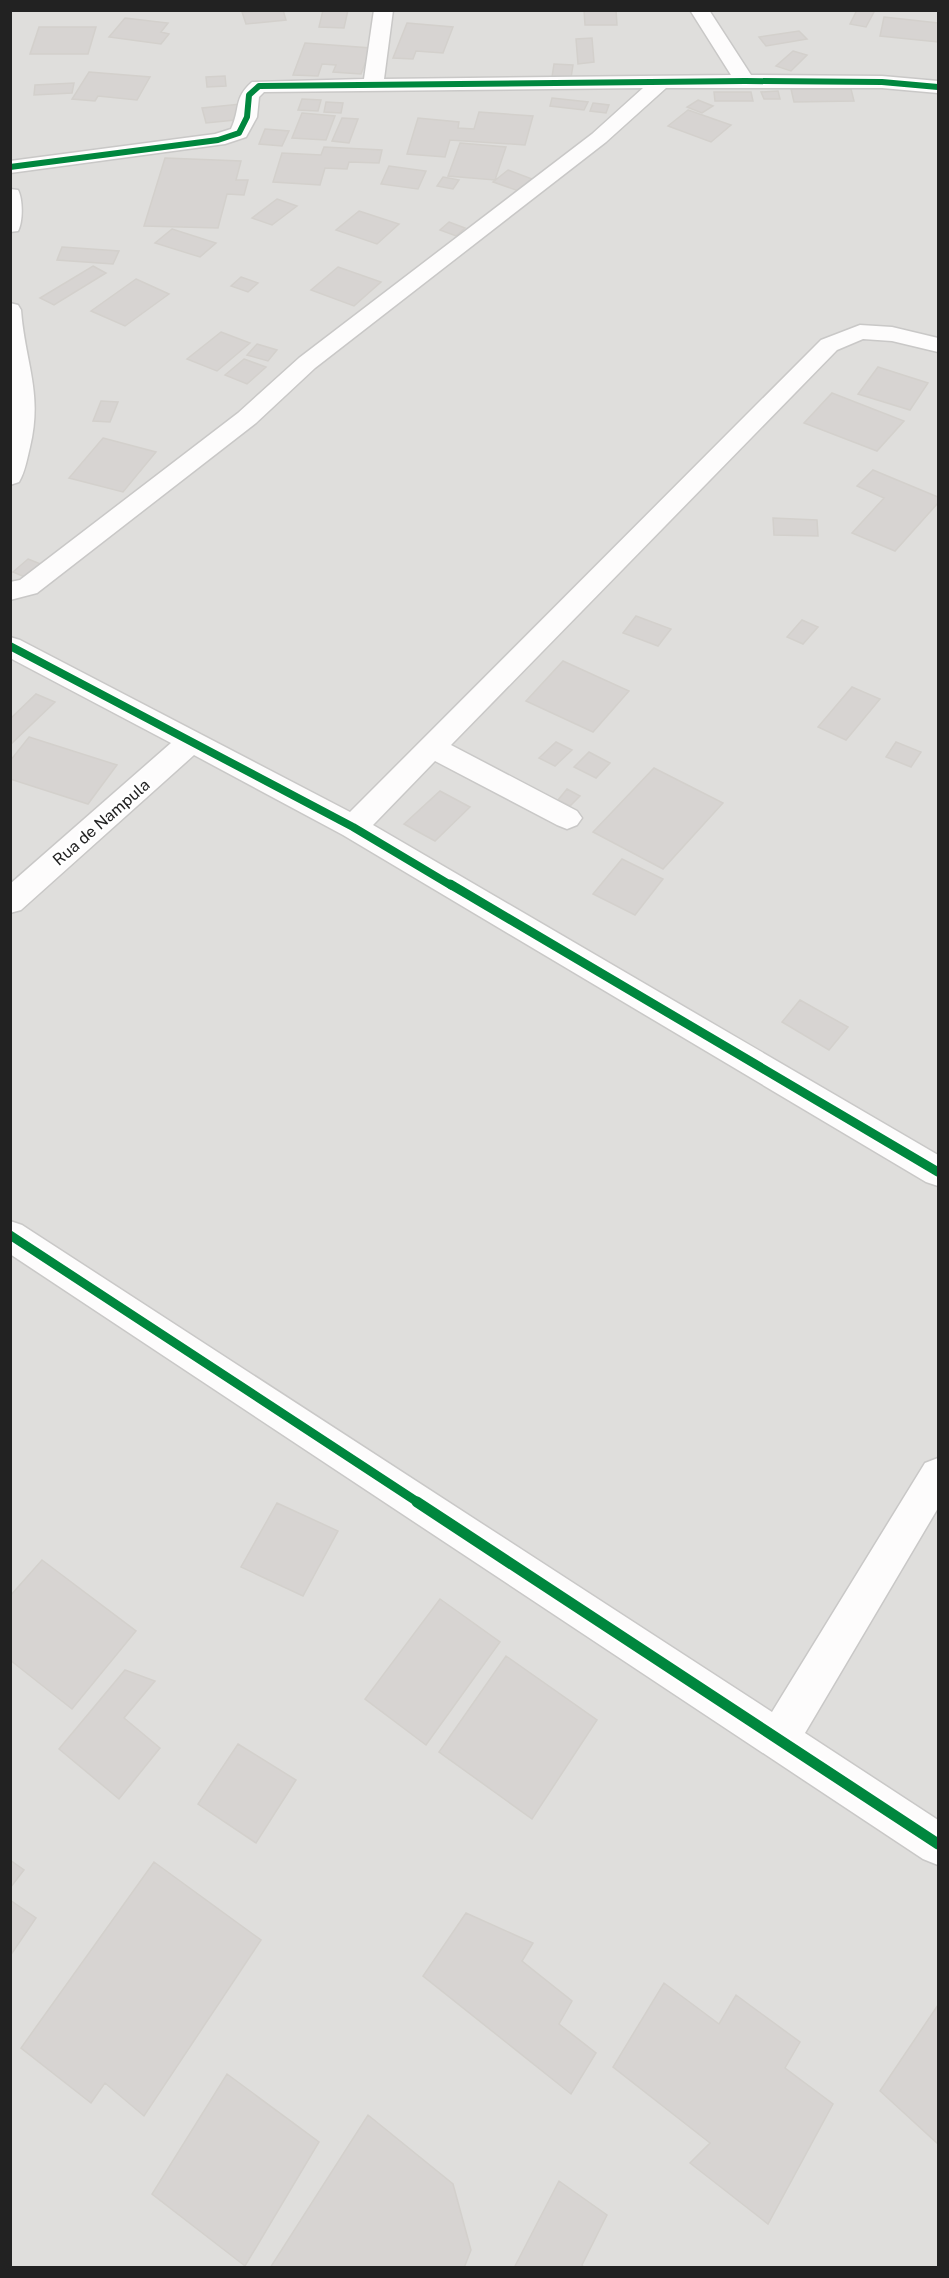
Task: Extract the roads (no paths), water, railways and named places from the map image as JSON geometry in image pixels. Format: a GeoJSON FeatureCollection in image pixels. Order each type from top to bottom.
{"type":"FeatureCollection","features":[{"type":"Feature","properties":{"kind":"street"},"geometry":{"type":"LineString","coordinates":[[373,85],[384,10]]}},
{"type":"Feature","properties":{"kind":"street"},"geometry":{"type":"LineString","coordinates":[[699,10],[745,81]]}},
{"type":"Feature","properties":{"kind":"street"},"geometry":{"type":"LineString","coordinates":[[10,167],[218,140],[238,133],[247,117],[249,95],[259,86],[745,81],[882,82],[939,87]]}},
{"type":"Feature","properties":{"kind":"street"},"geometry":{"type":"LineString","coordinates":[[10,591],[28,587],[247,418],[307,363],[599,138],[660,83]]}},
{"type":"Feature","properties":{"kind":"street"},"geometry":{"type":"LineString","coordinates":[[10,225],[11,196]]}},
{"type":"Feature","properties":{"kind":"street"},"geometry":{"type":"LineString","coordinates":[[10,310],[11,334],[23,381],[22,433],[10,477]]}},
{"type":"Feature","properties":{"kind":"street"},"geometry":{"type":"LineString","coordinates":[[353,827],[829,345],[860,332],[892,334],[939,345]]}},
{"type":"Feature","properties":{"kind":"street"},"geometry":{"type":"LineString","coordinates":[[10,646],[353,827],[939,1172]]}},
{"type":"Feature","properties":{"kind":"street","name":"Rua de Nampula"},"geometry":{"type":"LineString","coordinates":[[10,902],[191,742]]}},
{"type":"Feature","properties":{"kind":"street"},"geometry":{"type":"LineString","coordinates":[[432,747],[567,819]]}},
{"type":"Feature","properties":{"kind":"street"},"geometry":{"type":"LineString","coordinates":[[10,1235],[939,1844]]}},
{"type":"Feature","properties":{"kind":"street"},"geometry":{"type":"LineString","coordinates":[[779,1738],[939,1475]]}}]}
